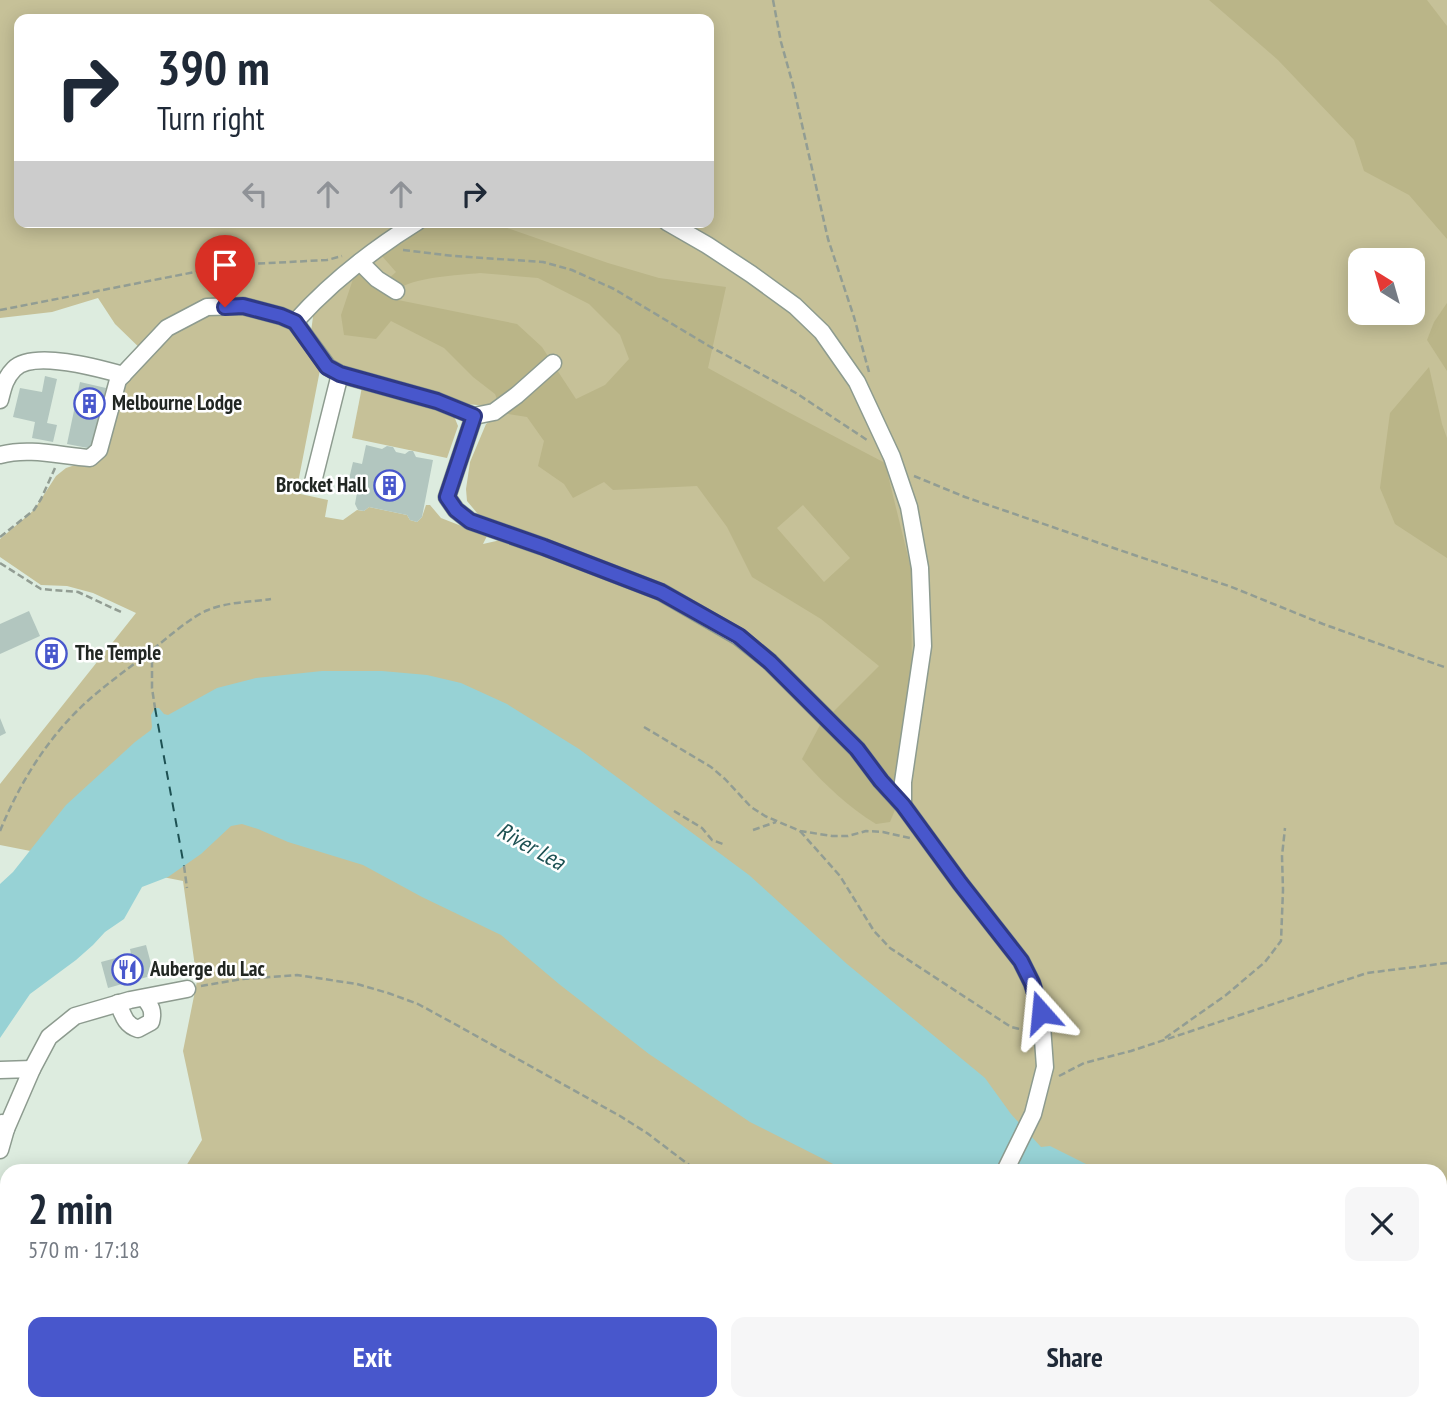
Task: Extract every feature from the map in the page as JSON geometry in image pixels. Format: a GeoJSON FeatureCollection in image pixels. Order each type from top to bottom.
{"type":"FeatureCollection","features":[{"type":"Feature","properties":{"kind":"lane"},"geometry":{"type":"LineString","coordinates":[[295,322],[316,298],[387,241],[408,228]]}},
{"type":"Feature","properties":{"kind":"lane"},"geometry":{"type":"LineString","coordinates":[[677,228],[707,245],[795,306],[822,332],[857,382],[892,457],[909,507],[921,581],[923,646],[905,770],[903,805]]}},
{"type":"Feature","properties":{"kind":"lane"},"geometry":{"type":"LineString","coordinates":[[360,262],[377,279],[396,291]]}},
{"type":"Feature","properties":{"kind":"lane"},"geometry":{"type":"LineString","coordinates":[[0,455],[11,452],[42,453],[90,458],[99,450],[118,380],[167,328],[207,307],[243,306],[281,316],[295,322],[327,367],[340,374],[437,401],[474,416],[494,412],[554,363]]}},
{"type":"Feature","properties":{"kind":"lane"},"geometry":{"type":"LineString","coordinates":[[0,400],[4,382],[15,368],[29,361],[59,361],[123,374]]}},
{"type":"Feature","properties":{"kind":"lane"},"geometry":{"type":"LineString","coordinates":[[313,482],[340,374]]}},
{"type":"Feature","properties":{"kind":"lane"},"geometry":{"type":"LineString","coordinates":[[474,416],[447,497],[456,510],[470,521],[661,592],[739,636],[770,662],[857,749],[903,805],[1021,961],[1032,983],[1041,1012],[1045,1067],[1033,1114],[1008,1164]]}},
{"type":"Feature","properties":{"kind":"lane"},"geometry":{"type":"LineString","coordinates":[[0,1150],[3,1125],[49,1037],[75,1016],[118,1003],[187,989]]}},
{"type":"Feature","properties":{"kind":"lane"},"geometry":{"type":"LineString","coordinates":[[118,1003],[125,1021],[138,1029],[151,1022],[153,1014],[152,1007],[144,998]]}},
{"type":"Feature","properties":{"kind":"lane"},"geometry":{"type":"LineString","coordinates":[[0,1070],[32,1069]]}},
{"type":"Feature","properties":{"kind":"path"},"geometry":{"type":"LineString","coordinates":[[773,0],[828,239],[854,317],[871,380]]}},
{"type":"Feature","properties":{"kind":"path"},"geometry":{"type":"LineString","coordinates":[[387,241],[401,250],[543,262],[572,270],[614,289],[709,346],[796,393],[870,443]]}},
{"type":"Feature","properties":{"kind":"path"},"geometry":{"type":"LineString","coordinates":[[0,310],[231,265],[327,260],[341,256]]}},
{"type":"Feature","properties":{"kind":"path"},"geometry":{"type":"LineString","coordinates":[[0,537],[34,510],[56,465]]}},
{"type":"Feature","properties":{"kind":"path"},"geometry":{"type":"LineString","coordinates":[[912,475],[965,496],[1229,586],[1324,624],[1447,668]]}},
{"type":"Feature","properties":{"kind":"path"},"geometry":{"type":"LineString","coordinates":[[0,563],[41,589],[78,592],[121,612]]}},
{"type":"Feature","properties":{"kind":"path"},"geometry":{"type":"LineString","coordinates":[[0,831],[11,803],[37,760],[79,709],[152,650],[208,610],[271,599]]}},
{"type":"Feature","properties":{"kind":"path"},"geometry":{"type":"LineString","coordinates":[[152,650],[155,709]]}},
{"type":"Feature","properties":{"kind":"path"},"geometry":{"type":"LineString","coordinates":[[644,727],[711,767],[726,779],[751,807],[800,831],[832,836],[848,836],[866,831],[883,832],[912,838]]}},
{"type":"Feature","properties":{"kind":"path"},"geometry":{"type":"LineString","coordinates":[[674,811],[702,828],[712,840],[723,844]]}},
{"type":"Feature","properties":{"kind":"path"},"geometry":{"type":"LineString","coordinates":[[753,830],[778,821]]}},
{"type":"Feature","properties":{"kind":"path"},"geometry":{"type":"LineString","coordinates":[[1163,1040],[1226,995],[1265,962],[1281,941],[1285,828]]}},
{"type":"Feature","properties":{"kind":"path"},"geometry":{"type":"LineString","coordinates":[[800,831],[840,876],[874,931],[890,948],[1011,1027],[1024,1030],[1042,1027]]}},
{"type":"Feature","properties":{"kind":"path"},"geometry":{"type":"LineString","coordinates":[[184,866],[187,888]]}},
{"type":"Feature","properties":{"kind":"path"},"geometry":{"type":"LineString","coordinates":[[1040,1088],[1084,1063],[1131,1051],[1367,973],[1447,963]]}},
{"type":"Feature","properties":{"kind":"path"},"geometry":{"type":"LineString","coordinates":[[187,989],[242,979],[297,975],[357,984],[388,993],[418,1004],[620,1116],[688,1164]]}},
{"type":"Feature","properties":{"kind":"shaded area"},"geometry":{"type":"Polygon","coordinates":[[[0,0],[1447,0],[1447,1164],[187,1164],[202,1140],[183,1051],[197,981],[183,881],[0,845],[0,784],[136,613],[93,593],[67,586],[41,585],[0,557],[0,539],[34,510],[56,476],[66,468],[102,456],[127,377],[147,355],[115,324],[98,298],[52,312],[0,318],[0,0]],[[314,309],[294,331],[313,355],[320,370],[296,493],[328,500],[325,517],[343,520],[357,510],[364,511],[369,507],[407,515],[410,520],[417,522],[426,505],[430,505],[441,518],[487,536],[483,544],[505,539],[666,600],[765,663],[820,725],[829,716],[746,635],[660,586],[482,519],[467,501],[466,489],[470,462],[486,424],[502,413],[498,403],[487,406],[457,403],[338,368],[326,356],[311,332],[314,309]]]}},
{"type":"Feature","properties":{"kind":"shaded area"},"geometry":{"type":"Polygon","coordinates":[[[1209,0],[1427,0],[1447,26],[1447,239],[1409,195],[1364,171],[1354,140],[1278,60],[1209,0]]]}},
{"type":"Feature","properties":{"kind":"shaded area"},"geometry":{"type":"Polygon","coordinates":[[[422,228],[507,228],[659,278],[726,287],[708,368],[885,463],[911,569],[912,686],[899,790],[829,716],[879,666],[821,619],[752,577],[727,527],[697,486],[613,490],[604,482],[573,498],[564,484],[538,466],[544,441],[527,417],[502,413],[495,394],[473,377],[444,348],[391,321],[376,339],[344,335],[341,315],[355,273],[357,271],[377,289],[396,272],[382,256],[422,228]],[[480,273],[412,283],[396,291],[398,300],[517,324],[542,347],[576,399],[605,385],[629,359],[620,335],[589,304],[538,278],[480,273]],[[803,505],[777,528],[824,582],[850,558],[803,505]]]}},
{"type":"Feature","properties":{"kind":"shaded area"},"geometry":{"type":"Polygon","coordinates":[[[1447,303],[1447,371],[1427,340],[1434,322],[1447,303]]]}},
{"type":"Feature","properties":{"kind":"shaded area"},"geometry":{"type":"Polygon","coordinates":[[[1429,367],[1447,438],[1447,558],[1395,524],[1380,488],[1390,413],[1429,367]]]}},
{"type":"Feature","properties":{"kind":"shaded area"},"geometry":{"type":"Polygon","coordinates":[[[362,387],[444,409],[454,416],[458,426],[447,458],[352,438],[362,387]]]}},
{"type":"Feature","properties":{"kind":"shaded area"},"geometry":{"type":"Polygon","coordinates":[[[824,721],[897,805],[890,822],[876,824],[855,810],[802,759],[824,721]]]}},
{"type":"Feature","properties":{"kind":"water","name":"River Lea"},"geometry":{"type":"Polygon","coordinates":[[[322,671],[382,671],[427,675],[461,683],[507,704],[579,749],[749,875],[847,964],[985,1078],[1011,1114],[1041,1147],[1050,1146],[1086,1164],[833,1164],[750,1122],[649,1054],[501,935],[363,865],[288,842],[242,824],[231,826],[201,854],[168,877],[142,887],[124,919],[105,932],[76,960],[30,994],[0,1038],[0,884],[13,872],[66,805],[151,730],[151,715],[155,708],[168,715],[217,688],[256,678],[322,671]]]}},
{"type":"Feature","properties":{"kind":"building"},"geometry":{"type":"Polygon","coordinates":[[[45,376],[57,379],[47,423],[57,425],[53,442],[32,438],[35,422],[13,417],[20,388],[42,392],[45,376]]]}},
{"type":"Feature","properties":{"kind":"building","name":"Melbourne Lodge"},"geometry":{"type":"Polygon","coordinates":[[[80,382],[106,388],[93,449],[67,444],[80,382]]]}},
{"type":"Feature","properties":{"kind":"building","name":"Brocket Hall"},"geometry":{"type":"Polygon","coordinates":[[[366,445],[382,449],[393,447],[396,452],[405,454],[413,451],[416,457],[433,460],[422,517],[417,522],[410,520],[407,515],[369,507],[364,511],[358,510],[355,504],[358,487],[348,483],[353,462],[362,464],[366,445]]]}},
{"type":"Feature","properties":{"kind":"building"},"geometry":{"type":"Polygon","coordinates":[[[29,611],[40,636],[0,654],[0,624],[29,611]]]}},
{"type":"Feature","properties":{"kind":"building","name":"The Temple"},"geometry":{"type":"Polygon","coordinates":[[[52,641],[57,645],[62,644],[66,655],[56,665],[50,662],[44,664],[39,652],[45,644],[52,641]]]}},
{"type":"Feature","properties":{"kind":"building"},"geometry":{"type":"Polygon","coordinates":[[[0,718],[6,733],[0,736],[0,718]]]}},
{"type":"Feature","properties":{"kind":"building","name":"Auberge du Lac"},"geometry":{"type":"Polygon","coordinates":[[[146,945],[154,975],[108,988],[101,962],[131,954],[130,949],[146,945]]]}},
{"type":"Feature","properties":{"kind":"ferry route"},"geometry":{"type":"LineString","coordinates":[[155,708],[184,866]]}},
{"type":"Feature","properties":{"kind":"place","name":"Melbourne Lodge"},"geometry":{"type":"Point","coordinates":[89,403]}},
{"type":"Feature","properties":{"kind":"place","name":"Brocket Hall"},"geometry":{"type":"Point","coordinates":[390,485]}},
{"type":"Feature","properties":{"kind":"place","name":"The Temple"},"geometry":{"type":"Point","coordinates":[52,653]}},
{"type":"Feature","properties":{"kind":"place","name":"Auberge du Lac"},"geometry":{"type":"Point","coordinates":[127,969]}},
{"type":"Feature","properties":{"kind":"route"},"geometry":{"type":"LineString","coordinates":[[225,307],[243,306],[295,322],[327,367],[340,374],[437,401],[474,416],[447,497],[456,510],[470,521],[661,592],[739,636],[770,662],[857,749],[903,805],[1021,961],[1032,983],[1041,1012]]}}]}
